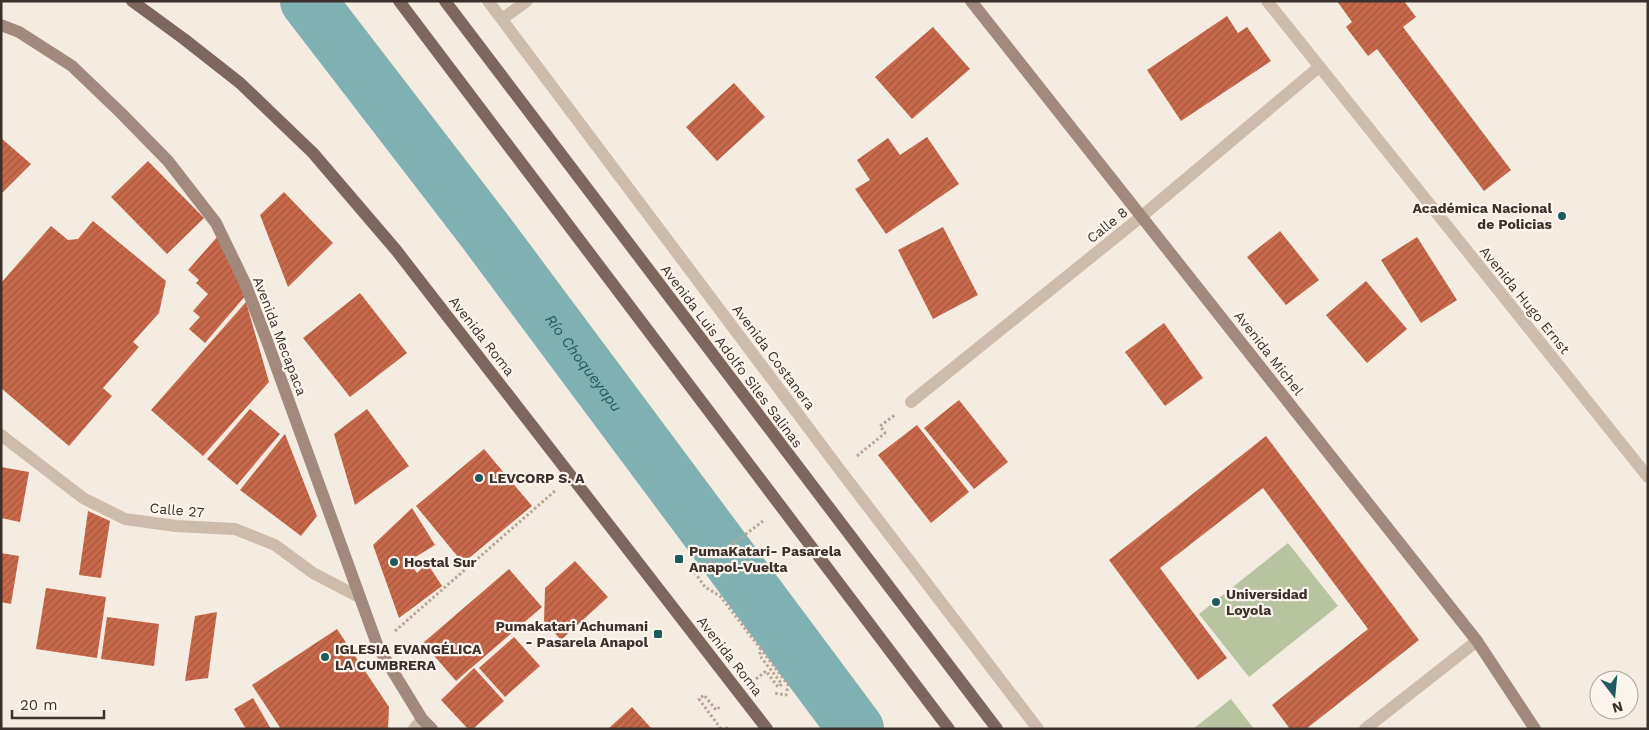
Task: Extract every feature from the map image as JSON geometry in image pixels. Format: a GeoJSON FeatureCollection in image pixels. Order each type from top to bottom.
{"type":"FeatureCollection","features":[{"type":"Feature","properties":{"kind":"main road","name":"Avenida Roma"},"geometry":{"type":"LineString","coordinates":[[132,1],[240,83],[313,153],[396,250],[767,729]]}},
{"type":"Feature","properties":{"kind":"main road"},"geometry":{"type":"LineString","coordinates":[[399,1],[948,729]]}},
{"type":"Feature","properties":{"kind":"main road","name":"Avenida Luis Adolfo Siles Salinas"},"geometry":{"type":"LineString","coordinates":[[445,1],[996,729]]}},
{"type":"Feature","properties":{"kind":"street","name":"Avenida Costanera"},"geometry":{"type":"LineString","coordinates":[[488,1],[840,470],[1038,729]]}},
{"type":"Feature","properties":{"kind":"street"},"geometry":{"type":"LineString","coordinates":[[502,19],[527,1]]}},
{"type":"Feature","properties":{"kind":"street","name":"Avenida Michel"},"geometry":{"type":"LineString","coordinates":[[971,1],[1477,640],[1535,729]]}},
{"type":"Feature","properties":{"kind":"street","name":"Avenida Hugo Ernst"},"geometry":{"type":"LineString","coordinates":[[1267,1],[1648,477]]}},
{"type":"Feature","properties":{"kind":"street","name":"Avenida Mecapaca"},"geometry":{"type":"LineString","coordinates":[[1,25],[19,32],[72,66],[122,113],[168,161],[216,223],[245,282],[378,647],[422,719],[432,729]]}},
{"type":"Feature","properties":{"kind":"street","name":"Calle 8"},"geometry":{"type":"LineString","coordinates":[[911,402],[1142,216],[1319,67]]}},
{"type":"Feature","properties":{"kind":"street","name":"Calle 27"},"geometry":{"type":"LineString","coordinates":[[1,434],[83,498],[125,519],[176,526],[235,529],[275,545],[313,573],[359,597]]}},
{"type":"Feature","properties":{"kind":"street"},"geometry":{"type":"LineString","coordinates":[[1366,729],[1477,640]]}},
{"type":"Feature","properties":{"kind":"street"},"geometry":{"type":"LineString","coordinates":[[414,729],[422,719]]}},
{"type":"Feature","properties":{"kind":"path"},"geometry":{"type":"LineString","coordinates":[[840,470],[886,433],[880,426]]}},
{"type":"Feature","properties":{"kind":"path"},"geometry":{"type":"LineString","coordinates":[[378,647],[572,477]]}},
{"type":"Feature","properties":{"kind":"path"},"geometry":{"type":"LineString","coordinates":[[759,524],[695,573],[704,587],[720,596],[788,685],[786,695],[773,693]]}},
{"type":"Feature","properties":{"kind":"path"},"geometry":{"type":"LineString","coordinates":[[760,648],[760,656],[782,684],[778,687],[766,671]]}},
{"type":"Feature","properties":{"kind":"path"},"geometry":{"type":"LineString","coordinates":[[716,710],[704,695],[699,699],[721,729]]}},
{"type":"Feature","properties":{"kind":"green space"},"geometry":{"type":"Polygon","coordinates":[[[1288,543],[1338,606],[1249,677],[1199,614],[1288,543]]]}},
{"type":"Feature","properties":{"kind":"green space"},"geometry":{"type":"Polygon","coordinates":[[[1231,699],[1254,729],[1193,729],[1231,699]]]}},
{"type":"Feature","properties":{"kind":"building"},"geometry":{"type":"Polygon","coordinates":[[[1337,1],[1404,1],[1416,17],[1403,27],[1511,170],[1484,191],[1377,49],[1368,56],[1346,27],[1352,22],[1337,1]]]}},
{"type":"Feature","properties":{"kind":"building"},"geometry":{"type":"Polygon","coordinates":[[[1227,16],[1238,33],[1247,27],[1271,61],[1181,121],[1147,70],[1227,16]]]}},
{"type":"Feature","properties":{"kind":"building"},"geometry":{"type":"Polygon","coordinates":[[[933,27],[970,69],[912,119],[875,77],[933,27]]]}},
{"type":"Feature","properties":{"kind":"building"},"geometry":{"type":"Polygon","coordinates":[[[734,83],[765,117],[717,161],[686,127],[734,83]]]}},
{"type":"Feature","properties":{"kind":"building"},"geometry":{"type":"Polygon","coordinates":[[[927,137],[959,184],[886,234],[855,189],[870,180],[857,160],[888,138],[900,155],[927,137]]]}},
{"type":"Feature","properties":{"kind":"building"},"geometry":{"type":"Polygon","coordinates":[[[1,138],[31,164],[1,194],[1,138]]]}},
{"type":"Feature","properties":{"kind":"building"},"geometry":{"type":"Polygon","coordinates":[[[148,161],[204,218],[167,254],[111,197],[148,161]]]}},
{"type":"Feature","properties":{"kind":"building"},"geometry":{"type":"Polygon","coordinates":[[[284,192],[333,243],[288,287],[260,215],[284,192]]]}},
{"type":"Feature","properties":{"kind":"building"},"geometry":{"type":"Polygon","coordinates":[[[93,221],[166,281],[159,313],[133,342],[139,347],[103,388],[112,396],[69,446],[1,388],[1,283],[51,226],[68,240],[78,239],[93,221]]]}},
{"type":"Feature","properties":{"kind":"building"},"geometry":{"type":"Polygon","coordinates":[[[943,227],[978,295],[933,319],[898,250],[943,227]]]}},
{"type":"Feature","properties":{"kind":"building"},"geometry":{"type":"Polygon","coordinates":[[[1280,231],[1319,280],[1286,305],[1247,257],[1280,231]]]}},
{"type":"Feature","properties":{"kind":"building"},"geometry":{"type":"Polygon","coordinates":[[[218,236],[246,295],[205,343],[189,329],[200,317],[193,311],[208,294],[196,283],[199,280],[188,270],[218,236]]]}},
{"type":"Feature","properties":{"kind":"building"},"geometry":{"type":"Polygon","coordinates":[[[1417,237],[1457,300],[1421,323],[1381,260],[1417,237]]]}},
{"type":"Feature","properties":{"kind":"building"},"geometry":{"type":"Polygon","coordinates":[[[1366,281],[1407,329],[1367,363],[1326,315],[1366,281]]]}},
{"type":"Feature","properties":{"kind":"building"},"geometry":{"type":"Polygon","coordinates":[[[360,293],[407,353],[350,397],[303,338],[360,293]]]}},
{"type":"Feature","properties":{"kind":"building"},"geometry":{"type":"Polygon","coordinates":[[[246,302],[269,382],[203,456],[151,410],[246,302]]]}},
{"type":"Feature","properties":{"kind":"building"},"geometry":{"type":"Polygon","coordinates":[[[1164,323],[1203,378],[1165,406],[1125,352],[1164,323]]]}},
{"type":"Feature","properties":{"kind":"building"},"geometry":{"type":"Polygon","coordinates":[[[959,400],[1008,462],[974,489],[924,428],[959,400]]]}},
{"type":"Feature","properties":{"kind":"building"},"geometry":{"type":"Polygon","coordinates":[[[250,409],[280,434],[237,485],[207,459],[250,409]]]}},
{"type":"Feature","properties":{"kind":"building"},"geometry":{"type":"Polygon","coordinates":[[[367,409],[409,466],[355,505],[334,434],[367,409]]]}},
{"type":"Feature","properties":{"kind":"building"},"geometry":{"type":"Polygon","coordinates":[[[917,425],[969,492],[931,523],[878,455],[917,425]]]}},
{"type":"Feature","properties":{"kind":"building"},"geometry":{"type":"Polygon","coordinates":[[[285,434],[317,516],[301,536],[240,490],[285,434]]]}},
{"type":"Feature","properties":{"kind":"building"},"geometry":{"type":"Polygon","coordinates":[[[1266,436],[1419,640],[1306,729],[1290,729],[1272,705],[1368,629],[1263,488],[1160,568],[1227,658],[1198,680],[1109,560],[1266,436]]]}},
{"type":"Feature","properties":{"kind":"building","name":"LEVCORP S. A"},"geometry":{"type":"Polygon","coordinates":[[[484,449],[532,506],[463,563],[416,506],[484,449]]]}},
{"type":"Feature","properties":{"kind":"building"},"geometry":{"type":"Polygon","coordinates":[[[1,467],[29,472],[20,522],[1,518],[1,467]]]}},
{"type":"Feature","properties":{"kind":"building","name":"Hostal Sur"},"geometry":{"type":"Polygon","coordinates":[[[412,508],[435,545],[409,561],[417,573],[427,563],[442,586],[399,618],[373,545],[412,508]]]}},
{"type":"Feature","properties":{"kind":"building"},"geometry":{"type":"Polygon","coordinates":[[[88,511],[110,521],[101,578],[79,575],[88,511]]]}},
{"type":"Feature","properties":{"kind":"building"},"geometry":{"type":"Polygon","coordinates":[[[1,553],[19,556],[11,604],[1,602],[1,553]]]}},
{"type":"Feature","properties":{"kind":"building"},"geometry":{"type":"Polygon","coordinates":[[[575,561],[608,597],[561,640],[544,621],[545,588],[575,561]]]}},
{"type":"Feature","properties":{"kind":"building"},"geometry":{"type":"Polygon","coordinates":[[[509,569],[542,607],[456,681],[423,643],[509,569]]]}},
{"type":"Feature","properties":{"kind":"building"},"geometry":{"type":"Polygon","coordinates":[[[46,588],[106,597],[97,658],[36,649],[46,588]]]}},
{"type":"Feature","properties":{"kind":"building"},"geometry":{"type":"Polygon","coordinates":[[[217,612],[208,678],[185,681],[195,616],[217,612]]]}},
{"type":"Feature","properties":{"kind":"building"},"geometry":{"type":"Polygon","coordinates":[[[107,617],[159,624],[154,666],[101,659],[107,617]]]}},
{"type":"Feature","properties":{"kind":"building","name":"IGLESIA EVANGÉLICA LA CUMBRERA"},"geometry":{"type":"Polygon","coordinates":[[[337,629],[389,707],[388,729],[281,729],[252,685],[337,629]]]}},
{"type":"Feature","properties":{"kind":"building"},"geometry":{"type":"Polygon","coordinates":[[[514,637],[540,666],[505,697],[479,668],[514,637]]]}},
{"type":"Feature","properties":{"kind":"building"},"geometry":{"type":"Polygon","coordinates":[[[474,668],[504,701],[473,729],[468,729],[441,700],[474,668]]]}},
{"type":"Feature","properties":{"kind":"building"},"geometry":{"type":"Polygon","coordinates":[[[253,698],[271,729],[246,729],[234,709],[253,698]]]}},
{"type":"Feature","properties":{"kind":"building"},"geometry":{"type":"Polygon","coordinates":[[[632,707],[652,729],[608,729],[632,707]]]}},
{"type":"Feature","properties":{"kind":"waterway","name":"Río Choqueyapu"},"geometry":{"type":"LineString","coordinates":[[308,1],[485,231],[856,729]]}},
{"type":"Feature","properties":{"kind":"place","name":"Académica Nacional de Policias"},"geometry":{"type":"Point","coordinates":[1562,216]}},
{"type":"Feature","properties":{"kind":"place","name":"LEVCORP S. A"},"geometry":{"type":"Point","coordinates":[479,478]}},
{"type":"Feature","properties":{"kind":"place","name":"PumaKatari- Pasarela Anapol-Vuelta"},"geometry":{"type":"Point","coordinates":[679,559]}},
{"type":"Feature","properties":{"kind":"place","name":"Hostal Sur"},"geometry":{"type":"Point","coordinates":[394,562]}},
{"type":"Feature","properties":{"kind":"place","name":"Universidad Loyola"},"geometry":{"type":"Point","coordinates":[1216,602]}},
{"type":"Feature","properties":{"kind":"place","name":"Pumakatari Achumani - Pasarela Anapol"},"geometry":{"type":"Point","coordinates":[658,634]}},
{"type":"Feature","properties":{"kind":"place","name":"IGLESIA EVANGÉLICA LA CUMBRERA"},"geometry":{"type":"Point","coordinates":[325,657]}}]}
